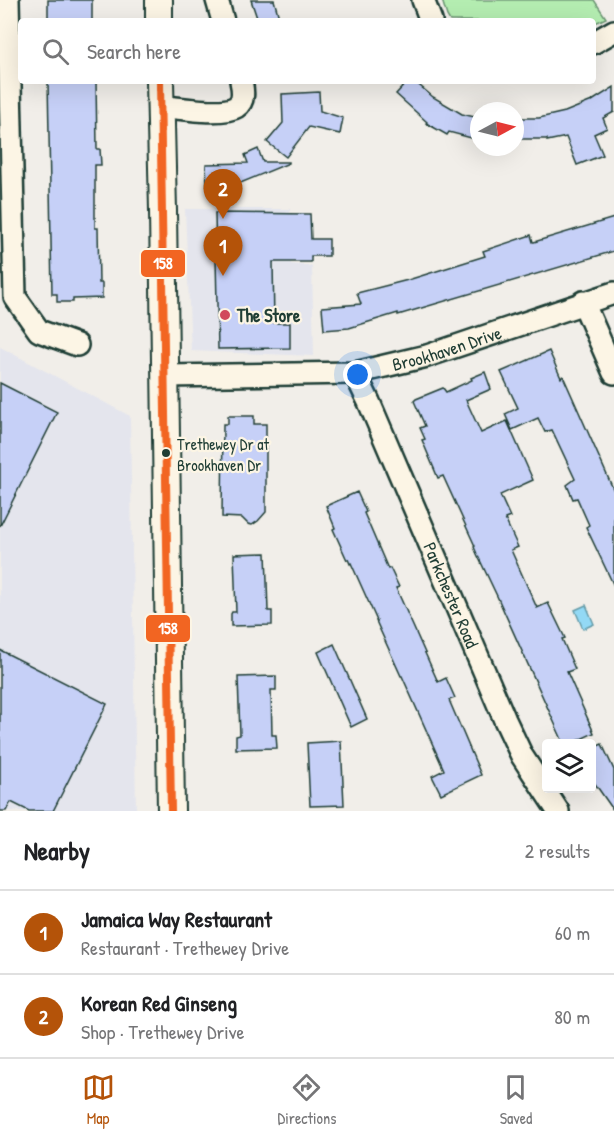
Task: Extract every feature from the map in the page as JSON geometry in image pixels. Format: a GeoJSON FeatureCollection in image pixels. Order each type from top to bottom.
{"type":"FeatureCollection","features":[{"type":"Feature","properties":{"kind":"main road"},"geometry":{"type":"LineString","coordinates":[[159,0],[159,18]]}},
{"type":"Feature","properties":{"kind":"main road"},"geometry":{"type":"LineString","coordinates":[[160,84],[171,811]]}},
{"type":"Feature","properties":{"kind":"street"},"geometry":{"type":"LineString","coordinates":[[8,0],[5,127],[15,297],[39,331],[77,345]]}},
{"type":"Feature","properties":{"kind":"street"},"geometry":{"type":"LineString","coordinates":[[217,0],[222,18]]}},
{"type":"Feature","properties":{"kind":"street"},"geometry":{"type":"LineString","coordinates":[[423,0],[430,18]]}},
{"type":"Feature","properties":{"kind":"street"},"geometry":{"type":"LineString","coordinates":[[596,41],[614,31]]}},
{"type":"Feature","properties":{"kind":"street"},"geometry":{"type":"LineString","coordinates":[[160,106],[228,110],[241,102],[244,93],[241,84]]}},
{"type":"Feature","properties":{"kind":"street","name":"Brookhaven Drive"},"geometry":{"type":"LineString","coordinates":[[165,376],[355,373],[427,356],[614,293]]}},
{"type":"Feature","properties":{"kind":"street"},"geometry":{"type":"LineString","coordinates":[[583,302],[614,373]]}},
{"type":"Feature","properties":{"kind":"street","name":"Parkchester Road"},"geometry":{"type":"LineString","coordinates":[[355,373],[509,729],[522,756],[558,811]]}},
{"type":"Feature","properties":{"kind":"shaded area"},"geometry":{"type":"Polygon","coordinates":[[[185,209],[290,209],[291,264],[312,266],[314,356],[191,351],[185,209]]]}},
{"type":"Feature","properties":{"kind":"shaded area"},"geometry":{"type":"Polygon","coordinates":[[[0,347],[130,416],[136,811],[0,811],[0,347]]]}},
{"type":"Feature","properties":{"kind":"green space"},"geometry":{"type":"Polygon","coordinates":[[[442,0],[594,0],[606,18],[596,23],[596,18],[448,18],[442,0]]]}},
{"type":"Feature","properties":{"kind":"water"},"geometry":{"type":"Polygon","coordinates":[[[586,605],[594,624],[583,629],[575,610],[586,605]]]}},
{"type":"Feature","properties":{"kind":"building"},"geometry":{"type":"Polygon","coordinates":[[[48,0],[92,0],[92,18],[48,18],[48,0]]]}},
{"type":"Feature","properties":{"kind":"building"},"geometry":{"type":"Polygon","coordinates":[[[251,0],[274,0],[279,18],[257,18],[251,0]]]}},
{"type":"Feature","properties":{"kind":"building"},"geometry":{"type":"Polygon","coordinates":[[[48,84],[96,84],[97,149],[100,149],[101,165],[95,165],[95,228],[98,228],[99,283],[102,283],[102,298],[57,302],[57,294],[52,294],[48,84]]]}},
{"type":"Feature","properties":{"kind":"building"},"geometry":{"type":"Polygon","coordinates":[[[405,84],[418,84],[433,97],[462,114],[470,116],[470,138],[449,132],[447,135],[427,122],[396,94],[405,84]]]}},
{"type":"Feature","properties":{"kind":"building"},"geometry":{"type":"Polygon","coordinates":[[[614,87],[614,112],[603,118],[607,128],[594,134],[603,155],[577,165],[566,137],[547,141],[547,139],[524,139],[524,118],[539,118],[565,112],[592,101],[614,87]]]}},
{"type":"Feature","properties":{"kind":"building"},"geometry":{"type":"Polygon","coordinates":[[[319,92],[320,111],[343,118],[340,134],[309,127],[286,157],[267,142],[283,123],[282,94],[319,92]]]}},
{"type":"Feature","properties":{"kind":"building"},"geometry":{"type":"Polygon","coordinates":[[[258,149],[263,162],[289,163],[238,184],[207,185],[206,164],[248,163],[245,155],[258,149]]]}},
{"type":"Feature","properties":{"kind":"building"},"geometry":{"type":"Polygon","coordinates":[[[215,213],[310,214],[311,239],[329,239],[329,256],[311,256],[311,262],[273,262],[274,323],[290,323],[290,348],[218,349],[215,213]]]}},
{"type":"Feature","properties":{"kind":"building"},"geometry":{"type":"Polygon","coordinates":[[[614,218],[614,251],[398,315],[398,313],[349,328],[324,330],[322,307],[361,304],[357,293],[485,256],[483,251],[531,235],[534,242],[614,218]]]}},
{"type":"Feature","properties":{"kind":"building"},"geometry":{"type":"Polygon","coordinates":[[[549,351],[561,378],[563,376],[614,491],[614,586],[586,527],[589,525],[577,498],[573,499],[567,485],[575,479],[552,430],[545,432],[538,418],[512,430],[505,414],[518,408],[501,372],[549,351]]]}},
{"type":"Feature","properties":{"kind":"building"},"geometry":{"type":"Polygon","coordinates":[[[485,372],[491,389],[466,400],[481,433],[507,421],[533,480],[500,495],[510,517],[505,519],[518,547],[511,550],[537,608],[548,603],[565,638],[562,639],[575,669],[567,672],[594,733],[581,739],[562,739],[443,476],[438,478],[422,440],[425,439],[420,428],[425,426],[414,401],[443,388],[446,392],[472,380],[471,378],[485,372]]]}},
{"type":"Feature","properties":{"kind":"building"},"geometry":{"type":"Polygon","coordinates":[[[0,383],[57,412],[0,526],[0,383]]]}},
{"type":"Feature","properties":{"kind":"building"},"geometry":{"type":"Polygon","coordinates":[[[228,416],[254,416],[254,424],[266,424],[266,512],[252,525],[242,518],[222,517],[223,424],[228,424],[228,416]]]}},
{"type":"Feature","properties":{"kind":"building"},"geometry":{"type":"Polygon","coordinates":[[[357,492],[438,682],[446,678],[455,698],[449,700],[481,775],[441,794],[432,776],[444,770],[351,563],[347,560],[333,529],[335,528],[326,506],[357,492]]]}},
{"type":"Feature","properties":{"kind":"building"},"geometry":{"type":"Polygon","coordinates":[[[266,553],[268,611],[272,611],[272,625],[231,626],[231,614],[236,612],[234,554],[266,553]]]}},
{"type":"Feature","properties":{"kind":"building"},"geometry":{"type":"Polygon","coordinates":[[[334,644],[367,719],[351,727],[318,652],[334,644]]]}},
{"type":"Feature","properties":{"kind":"building"},"geometry":{"type":"Polygon","coordinates":[[[0,650],[107,704],[53,811],[29,811],[11,802],[6,811],[0,811],[0,650]]]}},
{"type":"Feature","properties":{"kind":"building"},"geometry":{"type":"Polygon","coordinates":[[[276,676],[276,690],[271,690],[272,735],[276,735],[277,748],[236,749],[236,736],[240,735],[238,677],[276,676]]]}},
{"type":"Feature","properties":{"kind":"building"},"geometry":{"type":"Polygon","coordinates":[[[341,741],[344,805],[310,806],[307,743],[341,741]]]}},
{"type":"Feature","properties":{"kind":"building"},"geometry":{"type":"Polygon","coordinates":[[[602,744],[614,770],[614,811],[596,785],[596,747],[602,744]]]}},
{"type":"Feature","properties":{"kind":"transit line","name":"158"},"geometry":{"type":"LineString","coordinates":[[160,84],[171,811]]}},
{"type":"Feature","properties":{"kind":"place","name":"Korean Red Ginseng"},"geometry":{"type":"Point","coordinates":[223,219]}},
{"type":"Feature","properties":{"kind":"place","name":"Jamaica Way Restaurant"},"geometry":{"type":"Point","coordinates":[223,276]}},
{"type":"Feature","properties":{"kind":"place","name":"The Store"},"geometry":{"type":"Point","coordinates":[225,315]}},
{"type":"Feature","properties":{"kind":"place","name":"Trethewey Dr at Brookhaven Dr"},"geometry":{"type":"Point","coordinates":[166,453]}}]}
